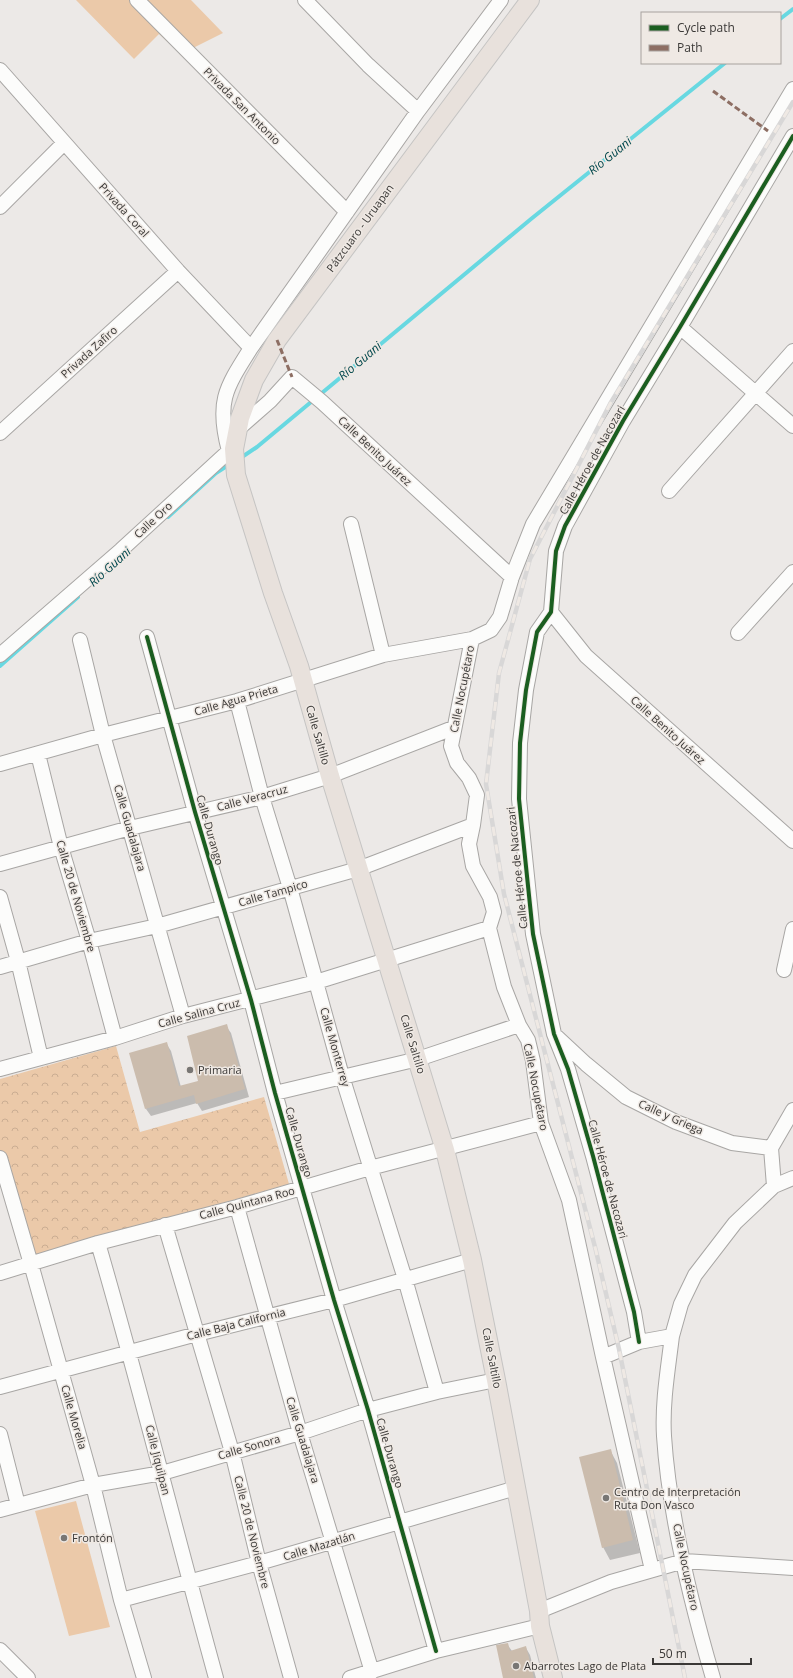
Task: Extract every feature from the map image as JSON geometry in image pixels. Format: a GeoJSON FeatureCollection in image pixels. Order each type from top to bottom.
{"type":"FeatureCollection","features":[{"type":"Feature","properties":{"kind":"main road","name":"Pátzcuaro - Uruapan"},"geometry":{"type":"LineString","coordinates":[[236,475],[232,452],[244,405],[254,380],[277,340],[530,0]]}},
{"type":"Feature","properties":{"kind":"main road","name":"Calle Saltillo"},"geometry":{"type":"LineString","coordinates":[[236,475],[303,680],[358,869],[445,1150],[472,1260],[496,1380],[539,1619],[553,1678]]}},
{"type":"Feature","properties":{"kind":"street","name":"Privada San Antonio"},"geometry":{"type":"LineString","coordinates":[[137,0],[347,212]]}},
{"type":"Feature","properties":{"kind":"street"},"geometry":{"type":"LineString","coordinates":[[306,0],[368,65],[418,111]]}},
{"type":"Feature","properties":{"kind":"street"},"geometry":{"type":"LineString","coordinates":[[232,452],[223,422],[223,402],[230,381],[250,348],[418,111],[501,0]]}},
{"type":"Feature","properties":{"kind":"street","name":"Privada Coral"},"geometry":{"type":"LineString","coordinates":[[0,70],[178,271],[250,348]]}},
{"type":"Feature","properties":{"kind":"street","name":"Calle Agua Prieta"},"geometry":{"type":"LineString","coordinates":[[0,764],[103,735],[237,701],[383,655],[472,639],[492,630],[500,617],[512,577],[533,524],[793,89]]}},
{"type":"Feature","properties":{"kind":"street","name":"Calle Héroe de Nacozari"},"geometry":{"type":"LineString","coordinates":[[639,1342],[634,1312],[593,1156],[568,1068],[554,1034],[533,934],[519,799],[520,743],[526,690],[537,632],[551,612],[556,551],[565,526],[623,420],[793,136]]}},
{"type":"Feature","properties":{"kind":"street"},"geometry":{"type":"LineString","coordinates":[[0,207],[64,143]]}},
{"type":"Feature","properties":{"kind":"street","name":"Privada Zafiro"},"geometry":{"type":"LineString","coordinates":[[0,432],[178,271]]}},
{"type":"Feature","properties":{"kind":"street"},"geometry":{"type":"LineString","coordinates":[[680,327],[793,426]]}},
{"type":"Feature","properties":{"kind":"street"},"geometry":{"type":"LineString","coordinates":[[669,491],[793,350]]}},
{"type":"Feature","properties":{"kind":"street","name":"Calle Benito Juárez"},"geometry":{"type":"LineString","coordinates":[[238,429],[270,401],[292,377],[322,402],[512,577]]}},
{"type":"Feature","properties":{"kind":"street","name":"Calle Oro"},"geometry":{"type":"LineString","coordinates":[[0,655],[232,452]]}},
{"type":"Feature","properties":{"kind":"street"},"geometry":{"type":"LineString","coordinates":[[351,524],[383,655]]}},
{"type":"Feature","properties":{"kind":"street"},"geometry":{"type":"LineString","coordinates":[[738,633],[793,572]]}},
{"type":"Feature","properties":{"kind":"street","name":"Calle Benito Juárez"},"geometry":{"type":"LineString","coordinates":[[551,612],[586,656],[793,841]]}},
{"type":"Feature","properties":{"kind":"street","name":"Calle Durango"},"geometry":{"type":"LineString","coordinates":[[147,637],[251,1000],[275,1093],[334,1300],[368,1410],[436,1651]]}},
{"type":"Feature","properties":{"kind":"street","name":"Calle Nocupétaro"},"geometry":{"type":"LineString","coordinates":[[472,639],[453,728],[451,746],[457,763],[469,778],[477,795],[469,844],[473,866],[490,898],[494,912],[489,928],[504,987],[519,1025],[528,1040],[535,1076],[541,1123],[569,1200],[652,1570]]}},
{"type":"Feature","properties":{"kind":"street","name":"Calle Guadalajara"},"geometry":{"type":"LineString","coordinates":[[80,640],[103,735],[183,1016]]}},
{"type":"Feature","properties":{"kind":"street","name":"Calle Monterrey"},"geometry":{"type":"LineString","coordinates":[[237,701],[262,797],[290,888],[342,1076],[405,1279],[437,1392]]}},
{"type":"Feature","properties":{"kind":"street","name":"Calle Veracruz"},"geometry":{"type":"LineString","coordinates":[[0,864],[130,828],[262,797],[330,776],[453,728]]}},
{"type":"Feature","properties":{"kind":"street","name":"Calle 20 de Noviembre"},"geometry":{"type":"LineString","coordinates":[[38,754],[61,847],[90,941],[115,1038]]}},
{"type":"Feature","properties":{"kind":"street","name":"Calle Tampico"},"geometry":{"type":"LineString","coordinates":[[0,966],[90,941],[157,926],[358,869],[473,825]]}},
{"type":"Feature","properties":{"kind":"street"},"geometry":{"type":"LineString","coordinates":[[0,897],[18,961],[41,1058]]}},
{"type":"Feature","properties":{"kind":"street","name":"Calle Salina Cruz"},"geometry":{"type":"LineString","coordinates":[[0,1069],[115,1038],[183,1016],[251,1000],[316,982],[489,928]]}},
{"type":"Feature","properties":{"kind":"street"},"geometry":{"type":"LineString","coordinates":[[784,970],[793,929]]}},
{"type":"Feature","properties":{"kind":"street"},"geometry":{"type":"LineString","coordinates":[[275,1093],[418,1059],[519,1025]]}},
{"type":"Feature","properties":{"kind":"street","name":"Calle y Griega"},"geometry":{"type":"LineString","coordinates":[[554,1034],[586,1064],[633,1100],[676,1122],[732,1143],[771,1148]]}},
{"type":"Feature","properties":{"kind":"street"},"geometry":{"type":"LineString","coordinates":[[774,1186],[771,1148],[793,1110]]}},
{"type":"Feature","properties":{"kind":"street","name":"Calle Quintana Roo"},"geometry":{"type":"LineString","coordinates":[[0,1273],[98,1243],[237,1207],[370,1168],[445,1150],[541,1123]]}},
{"type":"Feature","properties":{"kind":"street","name":"Calle Morelia"},"geometry":{"type":"LineString","coordinates":[[0,1158],[3,1177],[32,1264],[93,1486],[121,1600],[144,1678]]}},
{"type":"Feature","properties":{"kind":"street","name":"Calle Nocupétaro"},"geometry":{"type":"LineString","coordinates":[[714,1678],[704,1644],[684,1561],[672,1500],[664,1436],[665,1392],[672,1336],[681,1304],[695,1275],[735,1223],[774,1186],[793,1178]]}},
{"type":"Feature","properties":{"kind":"street","name":"Calle Guadalajara"},"geometry":{"type":"LineString","coordinates":[[237,1207],[300,1433],[372,1672]]}},
{"type":"Feature","properties":{"kind":"street","name":"Calle 20 de Noviembre"},"geometry":{"type":"LineString","coordinates":[[165,1225],[232,1452],[259,1563],[291,1678]]}},
{"type":"Feature","properties":{"kind":"street","name":"Calle Jiquilpan"},"geometry":{"type":"LineString","coordinates":[[98,1243],[130,1352],[189,1582],[216,1678]]}},
{"type":"Feature","properties":{"kind":"street","name":"Calle Baja California"},"geometry":{"type":"LineString","coordinates":[[0,1387],[197,1334],[334,1300],[472,1260]]}},
{"type":"Feature","properties":{"kind":"street"},"geometry":{"type":"LineString","coordinates":[[603,1357],[639,1342],[672,1336]]}},
{"type":"Feature","properties":{"kind":"street","name":"Calle Sonora"},"geometry":{"type":"LineString","coordinates":[[0,1510],[93,1486],[162,1473],[300,1433],[368,1410],[437,1392],[496,1380]]}},
{"type":"Feature","properties":{"kind":"street"},"geometry":{"type":"LineString","coordinates":[[0,1434],[18,1505]]}},
{"type":"Feature","properties":{"kind":"street","name":"Calle Mazatlán"},"geometry":{"type":"LineString","coordinates":[[121,1600],[259,1563],[516,1488]]}},
{"type":"Feature","properties":{"kind":"street"},"geometry":{"type":"LineString","coordinates":[[350,1678],[539,1619],[611,1582],[684,1561],[793,1568]]}},
{"type":"Feature","properties":{"kind":"street"},"geometry":{"type":"LineString","coordinates":[[0,1650],[28,1678]]}},
{"type":"Feature","properties":{"kind":"green space"},"geometry":{"type":"Polygon","coordinates":[[[76,0],[191,0],[223,33],[181,54],[159,34],[134,59],[76,0]]]}},
{"type":"Feature","properties":{"kind":"green space"},"geometry":{"type":"Polygon","coordinates":[[[116,1046],[140,1132],[264,1097],[289,1184],[26,1259],[0,1164],[0,1079],[116,1046]]]}},
{"type":"Feature","properties":{"kind":"green space"},"geometry":{"type":"Polygon","coordinates":[[[76,1501],[110,1627],[69,1636],[35,1511],[76,1501]]]}},
{"type":"Feature","properties":{"kind":"building"},"geometry":{"type":"Polygon","coordinates":[[[227,1024],[245,1089],[196,1104],[194,1095],[145,1109],[129,1053],[167,1042],[179,1086],[198,1081],[187,1036],[227,1024]]]}},
{"type":"Feature","properties":{"kind":"building","name":"Centro de Interpretación Ruta Don Vasco"},"geometry":{"type":"Polygon","coordinates":[[[611,1449],[633,1540],[602,1548],[579,1457],[611,1449]]]}},
{"type":"Feature","properties":{"kind":"building","name":"Abarrotes Lago de Plata"},"geometry":{"type":"Polygon","coordinates":[[[508,1643],[510,1651],[526,1646],[534,1678],[503,1678],[496,1645],[508,1643]]]}},
{"type":"Feature","properties":{"kind":"waterway","name":"Río Guani"},"geometry":{"type":"LineString","coordinates":[[781,18],[793,9]]}},
{"type":"Feature","properties":{"kind":"waterway","name":"Río Guani"},"geometry":{"type":"LineString","coordinates":[[239,459],[257,447],[531,219],[724,64]]}},
{"type":"Feature","properties":{"kind":"waterway","name":"Río Guani"},"geometry":{"type":"LineString","coordinates":[[168,517],[216,473],[230,464]]}},
{"type":"Feature","properties":{"kind":"waterway","name":"Río Guani"},"geometry":{"type":"LineString","coordinates":[[0,666],[78,597]]}},
{"type":"Feature","properties":{"kind":"railway"},"geometry":{"type":"LineString","coordinates":[[685,1678],[619,1349],[596,1251],[504,894],[486,784],[499,673],[530,559],[610,404],[793,102]]}},
{"type":"Feature","properties":{"kind":"marked path"},"geometry":{"type":"LineString","coordinates":[[713,91],[768,131]]}},
{"type":"Feature","properties":{"kind":"marked path"},"geometry":{"type":"LineString","coordinates":[[277,340],[292,377]]}},
{"type":"Feature","properties":{"kind":"cycle path"},"geometry":{"type":"LineString","coordinates":[[639,1342],[634,1312],[593,1156],[568,1069],[554,1034],[533,934],[519,799],[520,743],[526,690],[537,632],[551,612],[556,551],[565,526],[623,421],[793,136]]}},
{"type":"Feature","properties":{"kind":"cycle path"},"geometry":{"type":"LineString","coordinates":[[147,637],[195,812],[251,1000],[275,1093],[334,1300],[368,1410],[436,1651]]}},
{"type":"Feature","properties":{"kind":"place","name":"Primaria"},"geometry":{"type":"Point","coordinates":[190,1070]}},
{"type":"Feature","properties":{"kind":"place","name":"Centro de Interpretación Ruta Don Vasco"},"geometry":{"type":"Point","coordinates":[606,1498]}},
{"type":"Feature","properties":{"kind":"place","name":"Frontón"},"geometry":{"type":"Point","coordinates":[64,1538]}},
{"type":"Feature","properties":{"kind":"place","name":"Abarrotes Lago de Plata"},"geometry":{"type":"Point","coordinates":[516,1666]}}]}
